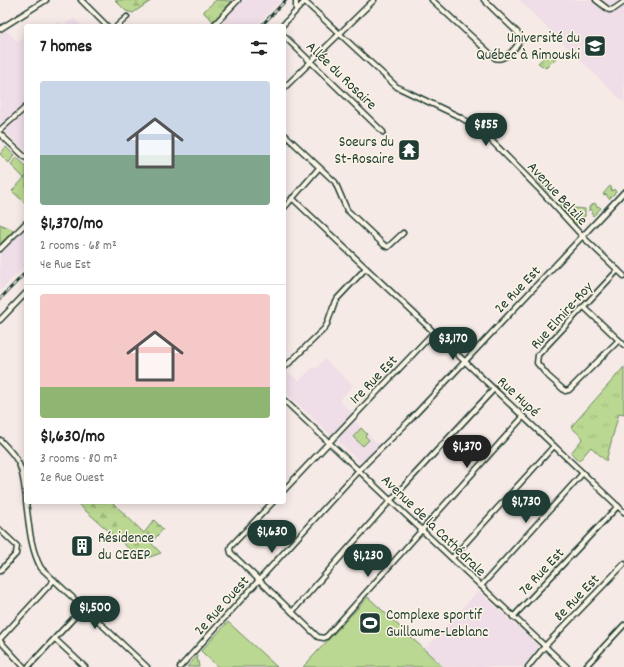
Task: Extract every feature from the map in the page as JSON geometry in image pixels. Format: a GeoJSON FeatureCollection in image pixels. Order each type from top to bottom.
{"type":"FeatureCollection","features":[{"type":"Feature","properties":{"kind":"street"},"geometry":{"type":"LineString","coordinates":[[0,29],[46,0]]}},
{"type":"Feature","properties":{"kind":"street"},"geometry":{"type":"LineString","coordinates":[[81,0],[105,24]]}},
{"type":"Feature","properties":{"kind":"street"},"geometry":{"type":"LineString","coordinates":[[215,24],[238,0]]}},
{"type":"Feature","properties":{"kind":"street"},"geometry":{"type":"LineString","coordinates":[[296,0],[296,11]]}},
{"type":"Feature","properties":{"kind":"street"},"geometry":{"type":"LineString","coordinates":[[284,24],[304,0]]}},
{"type":"Feature","properties":{"kind":"street","name":"Avenue Belzile"},"geometry":{"type":"LineString","coordinates":[[304,0],[397,87],[458,116],[480,129],[538,188],[583,237],[624,276]]}},
{"type":"Feature","properties":{"kind":"street"},"geometry":{"type":"LineString","coordinates":[[286,86],[374,0]]}},
{"type":"Feature","properties":{"kind":"street"},"geometry":{"type":"LineString","coordinates":[[432,0],[495,58],[499,60],[503,59],[518,44],[520,37],[518,33],[484,0]]}},
{"type":"Feature","properties":{"kind":"street"},"geometry":{"type":"LineString","coordinates":[[596,0],[609,10],[614,9],[624,2]]}},
{"type":"Feature","properties":{"kind":"street"},"geometry":{"type":"LineString","coordinates":[[119,24],[128,17]]}},
{"type":"Feature","properties":{"kind":"street","name":"Allée du Rosaire"},"geometry":{"type":"LineString","coordinates":[[286,38],[383,132]]}},
{"type":"Feature","properties":{"kind":"street"},"geometry":{"type":"LineString","coordinates":[[0,130],[24,109]]}},
{"type":"Feature","properties":{"kind":"street"},"geometry":{"type":"LineString","coordinates":[[0,134],[24,156]]}},
{"type":"Feature","properties":{"kind":"street"},"geometry":{"type":"LineString","coordinates":[[286,137],[335,182],[347,210],[384,245],[388,247],[403,233]]}},
{"type":"Feature","properties":{"kind":"street"},"geometry":{"type":"LineString","coordinates":[[286,206],[319,168]]}},
{"type":"Feature","properties":{"kind":"street","name":"2e Rue Est"},"geometry":{"type":"LineString","coordinates":[[359,470],[408,422],[624,192]]}},
{"type":"Feature","properties":{"kind":"street","name":"Rue Hupé"},"geometry":{"type":"LineString","coordinates":[[292,198],[624,512]]}},
{"type":"Feature","properties":{"kind":"street"},"geometry":{"type":"LineString","coordinates":[[0,249],[24,225]]}},
{"type":"Feature","properties":{"kind":"street"},"geometry":{"type":"LineString","coordinates":[[286,366],[324,329],[335,301],[366,268]]}},
{"type":"Feature","properties":{"kind":"street","name":"Rue Elmire-Roy"},"geometry":{"type":"LineString","coordinates":[[618,270],[538,356],[537,363],[548,376],[565,391],[569,390],[619,340]]}},
{"type":"Feature","properties":{"kind":"street"},"geometry":{"type":"LineString","coordinates":[[0,320],[24,295]]}},
{"type":"Feature","properties":{"kind":"street"},"geometry":{"type":"LineString","coordinates":[[584,307],[624,345]]}},
{"type":"Feature","properties":{"kind":"street","name":"1re Rue Est"},"geometry":{"type":"LineString","coordinates":[[286,488],[434,332]]}},
{"type":"Feature","properties":{"kind":"street"},"geometry":{"type":"LineString","coordinates":[[292,612],[390,501],[494,389]]}},
{"type":"Feature","properties":{"kind":"street","name":"Avenue de la Cathédrale"},"geometry":{"type":"LineString","coordinates":[[286,402],[566,667]]}},
{"type":"Feature","properties":{"kind":"street"},"geometry":{"type":"LineString","coordinates":[[271,504],[231,546],[231,553],[318,637],[324,638],[524,417]]}},
{"type":"Feature","properties":{"kind":"street"},"geometry":{"type":"LineString","coordinates":[[0,440],[16,457],[24,470]]}},
{"type":"Feature","properties":{"kind":"street"},"geometry":{"type":"LineString","coordinates":[[452,558],[554,446]]}},
{"type":"Feature","properties":{"kind":"street","name":"2e Rue Ouest"},"geometry":{"type":"LineString","coordinates":[[180,667],[359,470]]}},
{"type":"Feature","properties":{"kind":"street"},"geometry":{"type":"LineString","coordinates":[[481,586],[583,473]]}},
{"type":"Feature","properties":{"kind":"street"},"geometry":{"type":"LineString","coordinates":[[26,504],[33,549],[36,560],[41,568],[147,667]]}},
{"type":"Feature","properties":{"kind":"street","name":"7e Rue Est"},"geometry":{"type":"LineString","coordinates":[[514,617],[618,506]]}},
{"type":"Feature","properties":{"kind":"street"},"geometry":{"type":"LineString","coordinates":[[0,530],[17,546],[16,554],[0,571]]}},
{"type":"Feature","properties":{"kind":"street","name":"8e Rue Est"},"geometry":{"type":"LineString","coordinates":[[528,667],[545,646],[624,564]]}},
{"type":"Feature","properties":{"kind":"street"},"geometry":{"type":"LineString","coordinates":[[24,667],[0,640],[54,580]]}},
{"type":"Feature","properties":{"kind":"street"},"geometry":{"type":"LineString","coordinates":[[28,667],[83,608]]}},
{"type":"Feature","properties":{"kind":"street"},"geometry":{"type":"LineString","coordinates":[[585,667],[624,625]]}},
{"type":"Feature","properties":{"kind":"street"},"geometry":{"type":"LineString","coordinates":[[55,638],[85,667]]}},
{"type":"Feature","properties":{"kind":"shaded area"},"geometry":{"type":"Polygon","coordinates":[[[243,0],[281,0],[258,24],[221,24],[243,0]]]}},
{"type":"Feature","properties":{"kind":"shaded area","name":"Université du Québec à Rimouski"},"geometry":{"type":"Polygon","coordinates":[[[519,0],[624,0],[624,102],[614,93],[519,0]]]}},
{"type":"Feature","properties":{"kind":"shaded area"},"geometry":{"type":"Polygon","coordinates":[[[74,19],[80,24],[65,24],[74,19]]]}},
{"type":"Feature","properties":{"kind":"shaded area"},"geometry":{"type":"Polygon","coordinates":[[[5,29],[18,42],[24,38],[24,149],[0,127],[0,32],[5,29]]]}},
{"type":"Feature","properties":{"kind":"shaded area"},"geometry":{"type":"Polygon","coordinates":[[[24,229],[24,267],[0,291],[0,254],[24,229]]]}},
{"type":"Feature","properties":{"kind":"shaded area"},"geometry":{"type":"Polygon","coordinates":[[[324,359],[353,385],[339,401],[353,413],[331,435],[286,393],[286,370],[299,381],[313,367],[316,369],[324,359]]]}},
{"type":"Feature","properties":{"kind":"shaded area"},"geometry":{"type":"Polygon","coordinates":[[[354,421],[379,445],[371,455],[359,461],[337,440],[354,421]]]}},
{"type":"Feature","properties":{"kind":"shaded area"},"geometry":{"type":"Polygon","coordinates":[[[478,591],[537,645],[537,649],[522,667],[443,667],[424,650],[478,591]]]}},
{"type":"Feature","properties":{"kind":"green space"},"geometry":{"type":"Polygon","coordinates":[[[115,0],[152,0],[133,13],[126,11],[115,0]]]}},
{"type":"Feature","properties":{"kind":"green space"},"geometry":{"type":"Polygon","coordinates":[[[216,0],[232,1],[213,21],[204,13],[204,11],[216,0]]]}},
{"type":"Feature","properties":{"kind":"green space"},"geometry":{"type":"Polygon","coordinates":[[[549,52],[556,58],[546,68],[538,63],[549,52]]]}},
{"type":"Feature","properties":{"kind":"green space"},"geometry":{"type":"Polygon","coordinates":[[[6,147],[14,155],[9,163],[0,154],[6,147]]]}},
{"type":"Feature","properties":{"kind":"green space"},"geometry":{"type":"Polygon","coordinates":[[[16,157],[24,164],[24,178],[11,165],[16,157]]]}},
{"type":"Feature","properties":{"kind":"green space"},"geometry":{"type":"Polygon","coordinates":[[[541,177],[550,186],[549,193],[537,180],[541,177]]]}},
{"type":"Feature","properties":{"kind":"green space"},"geometry":{"type":"Polygon","coordinates":[[[24,178],[24,202],[12,191],[24,178]]]}},
{"type":"Feature","properties":{"kind":"green space"},"geometry":{"type":"Polygon","coordinates":[[[610,186],[612,191],[614,189],[616,192],[609,199],[606,194],[603,194],[610,186]]]}},
{"type":"Feature","properties":{"kind":"green space"},"geometry":{"type":"Polygon","coordinates":[[[564,200],[573,208],[585,209],[585,216],[576,225],[559,205],[564,200]]]}},
{"type":"Feature","properties":{"kind":"green space"},"geometry":{"type":"Polygon","coordinates":[[[595,203],[597,207],[598,206],[601,208],[593,216],[591,213],[593,211],[591,209],[589,211],[589,207],[595,203]]]}},
{"type":"Feature","properties":{"kind":"green space"},"geometry":{"type":"Polygon","coordinates":[[[0,224],[14,230],[0,244],[0,224]]]}},
{"type":"Feature","properties":{"kind":"green space"},"geometry":{"type":"Polygon","coordinates":[[[624,367],[624,414],[619,413],[606,461],[591,447],[579,461],[571,453],[583,438],[571,427],[624,367]]]}},
{"type":"Feature","properties":{"kind":"green space"},"geometry":{"type":"Polygon","coordinates":[[[361,428],[367,434],[365,436],[369,440],[363,446],[353,437],[361,428]]]}},
{"type":"Feature","properties":{"kind":"green space"},"geometry":{"type":"Polygon","coordinates":[[[78,504],[114,504],[144,533],[154,520],[163,529],[151,543],[161,553],[150,557],[136,555],[78,504]]]}},
{"type":"Feature","properties":{"kind":"green space","name":"Complexe sportif Guillaume-Leblanc"},"geometry":{"type":"Polygon","coordinates":[[[368,597],[443,667],[303,667],[368,597]]]}},
{"type":"Feature","properties":{"kind":"green space"},"geometry":{"type":"Polygon","coordinates":[[[228,622],[277,667],[218,667],[201,651],[228,622]]]}},
{"type":"Feature","properties":{"kind":"green space"},"geometry":{"type":"Polygon","coordinates":[[[197,656],[199,667],[187,667],[197,656]]]}},
{"type":"Feature","properties":{"kind":"railway"},"geometry":{"type":"LineString","coordinates":[[263,24],[286,0]]}},
{"type":"Feature","properties":{"kind":"railway"},"geometry":{"type":"LineString","coordinates":[[0,299],[24,274]]}},
{"type":"Feature","properties":{"kind":"place","name":"Université du Québec à Rimouski"},"geometry":{"type":"Point","coordinates":[595,46]}},
{"type":"Feature","properties":{"kind":"place","name":"Soeurs du St-Rosaire"},"geometry":{"type":"Point","coordinates":[409,150]}},
{"type":"Feature","properties":{"kind":"place","name":"Résidence du CEGEP"},"geometry":{"type":"Point","coordinates":[82,546]}},
{"type":"Feature","properties":{"kind":"place","name":"Complexe sportif Guillaume-Leblanc"},"geometry":{"type":"Point","coordinates":[370,623]}}]}
